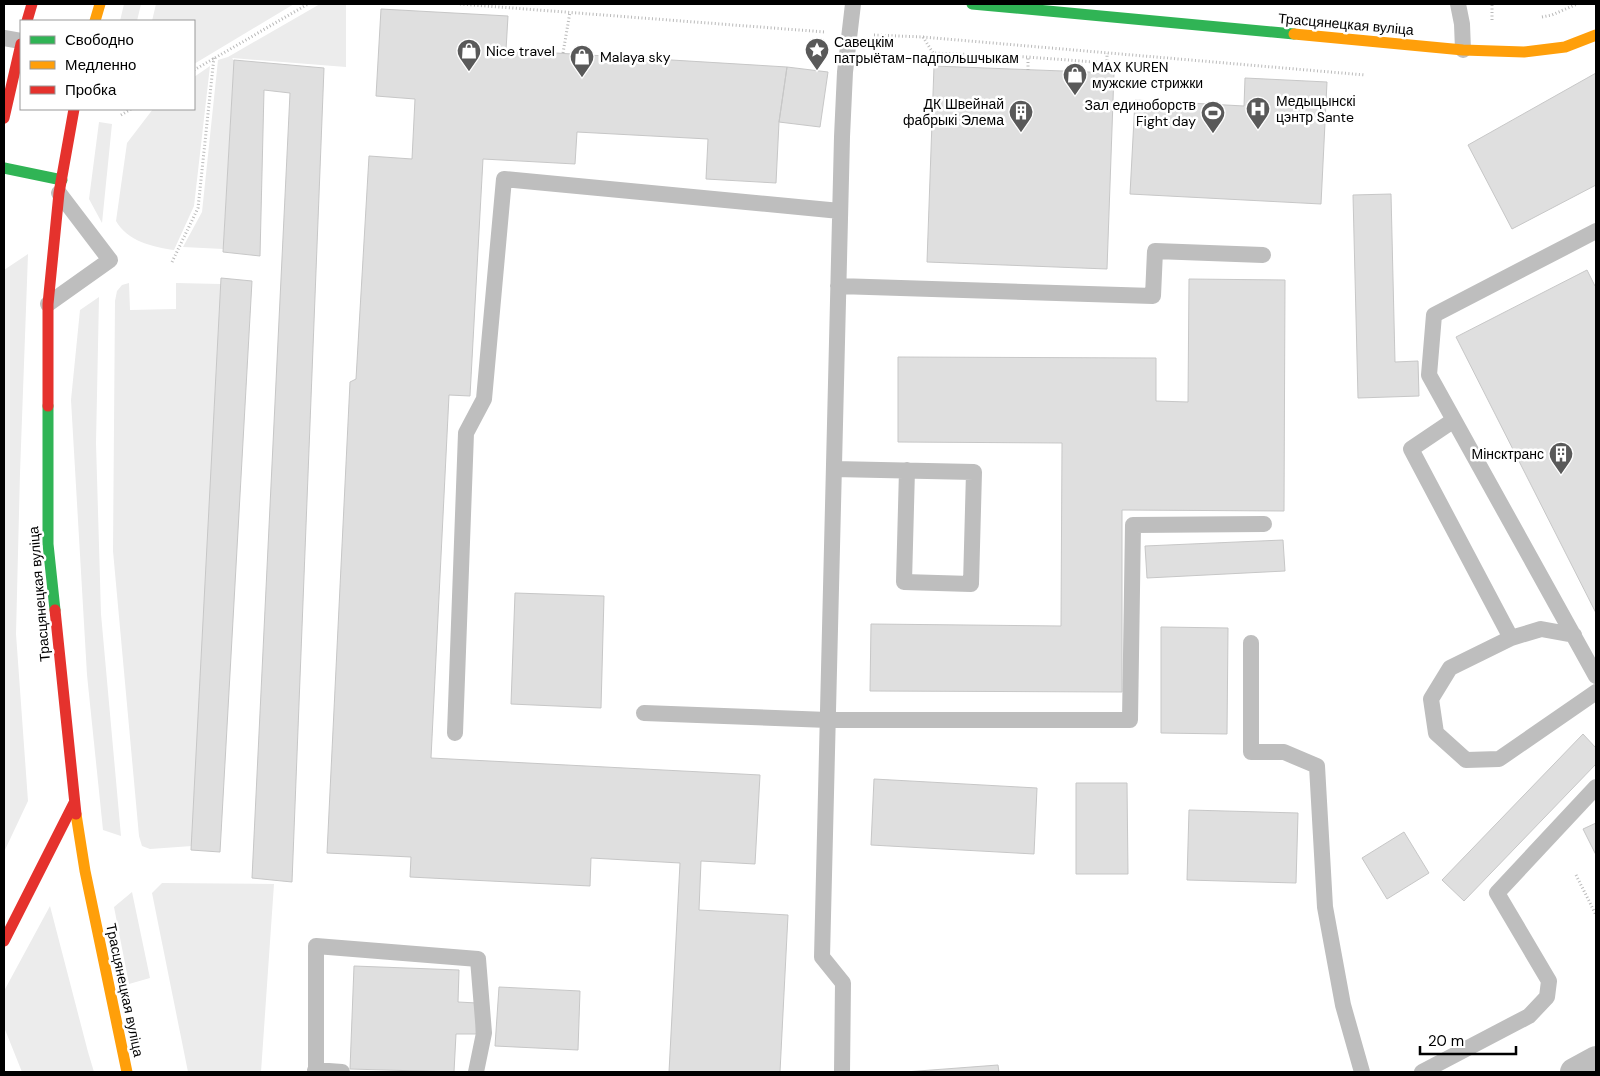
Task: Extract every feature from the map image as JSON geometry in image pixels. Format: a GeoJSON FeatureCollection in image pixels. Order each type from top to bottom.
{"type":"FeatureCollection","features":[{"type":"Feature","properties":{"kind":"main road"},"geometry":{"type":"LineString","coordinates":[[27,20],[32,4]]}},
{"type":"Feature","properties":{"kind":"main road"},"geometry":{"type":"LineString","coordinates":[[95,20],[100,4]]}},
{"type":"Feature","properties":{"kind":"main road","name":"Трасцянецкая вуліца"},"geometry":{"type":"LineString","coordinates":[[972,4],[1105,10],[1463,50],[1524,52],[1565,47],[1596,35]]}},
{"type":"Feature","properties":{"kind":"main road"},"geometry":{"type":"LineString","coordinates":[[4,118],[20,46]]}},
{"type":"Feature","properties":{"kind":"main road","name":"Трасцянецкая вуліца"},"geometry":{"type":"LineString","coordinates":[[74,110],[61,187],[48,304],[48,544],[74,803],[85,872],[127,1072]]}},
{"type":"Feature","properties":{"kind":"main road"},"geometry":{"type":"LineString","coordinates":[[4,168],[61,187]]}},
{"type":"Feature","properties":{"kind":"main road"},"geometry":{"type":"LineString","coordinates":[[4,941],[74,803]]}},
{"type":"Feature","properties":{"kind":"street"},"geometry":{"type":"LineString","coordinates":[[1574,1072],[1596,1060]]}},
{"type":"Feature","properties":{"kind":"lane"},"geometry":{"type":"LineString","coordinates":[[842,1072],[843,983],[822,957],[842,137],[845,72],[853,4]]}},
{"type":"Feature","properties":{"kind":"lane"},"geometry":{"type":"LineString","coordinates":[[1458,4],[1462,24],[1463,50]]}},
{"type":"Feature","properties":{"kind":"lane"},"geometry":{"type":"LineString","coordinates":[[4,38],[20,42]]}},
{"type":"Feature","properties":{"kind":"lane"},"geometry":{"type":"LineString","coordinates":[[455,734],[466,432],[484,399],[504,179],[840,211]]}},
{"type":"Feature","properties":{"kind":"lane"},"geometry":{"type":"LineString","coordinates":[[48,304],[110,260],[61,187]]}},
{"type":"Feature","properties":{"kind":"lane"},"geometry":{"type":"LineString","coordinates":[[1596,231],[1434,315],[1429,375],[1596,676]]}},
{"type":"Feature","properties":{"kind":"lane"},"geometry":{"type":"LineString","coordinates":[[838,286],[1154,296],[1155,252],[1263,255]]}},
{"type":"Feature","properties":{"kind":"lane"},"geometry":{"type":"LineString","coordinates":[[1454,420],[1412,449],[1511,638]]}},
{"type":"Feature","properties":{"kind":"lane"},"geometry":{"type":"LineString","coordinates":[[834,469],[907,470],[974,472],[971,584],[904,582],[907,470]]}},
{"type":"Feature","properties":{"kind":"lane"},"geometry":{"type":"LineString","coordinates":[[644,712],[828,720],[1130,720],[1133,524],[1264,524]]}},
{"type":"Feature","properties":{"kind":"lane"},"geometry":{"type":"LineString","coordinates":[[1574,635],[1541,629],[1511,638],[1450,668],[1431,699],[1436,733],[1466,760],[1499,759],[1596,692]]}},
{"type":"Feature","properties":{"kind":"lane"},"geometry":{"type":"LineString","coordinates":[[1251,643],[1251,752],[1284,752],[1317,766],[1325,907],[1343,1005],[1362,1072]]}},
{"type":"Feature","properties":{"kind":"lane"},"geometry":{"type":"LineString","coordinates":[[1422,1072],[1529,1016],[1547,997],[1549,980],[1497,893],[1596,787]]}},
{"type":"Feature","properties":{"kind":"lane"},"geometry":{"type":"LineString","coordinates":[[342,1072],[316,1071],[316,946],[478,959],[484,1033],[476,1072]]}},
{"type":"Feature","properties":{"kind":"path"},"geometry":{"type":"LineString","coordinates":[[195,69],[308,4]]}},
{"type":"Feature","properties":{"kind":"path"},"geometry":{"type":"LineString","coordinates":[[460,4],[850,34],[923,37],[1365,75]]}},
{"type":"Feature","properties":{"kind":"path"},"geometry":{"type":"LineString","coordinates":[[1492,5],[1492,26]]}},
{"type":"Feature","properties":{"kind":"path"},"geometry":{"type":"LineString","coordinates":[[564,53],[570,12]]}},
{"type":"Feature","properties":{"kind":"path"},"geometry":{"type":"LineString","coordinates":[[923,37],[933,53],[1107,63],[1107,53]]}},
{"type":"Feature","properties":{"kind":"path"},"geometry":{"type":"LineString","coordinates":[[172,262],[198,208],[214,57]]}},
{"type":"Feature","properties":{"kind":"path"},"geometry":{"type":"LineString","coordinates":[[1028,57],[1028,70]]}},
{"type":"Feature","properties":{"kind":"path"},"geometry":{"type":"LineString","coordinates":[[121,115],[128,110]]}},
{"type":"Feature","properties":{"kind":"path"},"geometry":{"type":"LineString","coordinates":[[1576,875],[1596,915]]}},
{"type":"Feature","properties":{"kind":"shaded area"},"geometry":{"type":"Polygon","coordinates":[[[124,4],[141,4],[137,20],[120,20],[124,4]]]}},
{"type":"Feature","properties":{"kind":"shaded area"},"geometry":{"type":"Polygon","coordinates":[[[156,4],[294,4],[195,63],[195,20],[152,20],[156,4]]]}},
{"type":"Feature","properties":{"kind":"shaded area"},"geometry":{"type":"Polygon","coordinates":[[[320,4],[346,4],[346,67],[232,58],[234,60],[223,249],[183,247],[202,212],[218,60],[228,57],[320,4]]]}},
{"type":"Feature","properties":{"kind":"shaded area"},"geometry":{"type":"Polygon","coordinates":[[[210,66],[194,206],[174,250],[141,242],[127,234],[116,221],[127,143],[152,110],[195,110],[195,76],[210,66]]]}},
{"type":"Feature","properties":{"kind":"shaded area"},"geometry":{"type":"Polygon","coordinates":[[[99,122],[112,124],[102,223],[89,199],[99,122]]]}},
{"type":"Feature","properties":{"kind":"shaded area"},"geometry":{"type":"Polygon","coordinates":[[[28,254],[16,634],[28,801],[4,852],[4,270],[28,254]]]}},
{"type":"Feature","properties":{"kind":"shaded area"},"geometry":{"type":"Polygon","coordinates":[[[129,283],[130,310],[176,309],[176,283],[221,284],[192,846],[150,849],[142,846],[139,836],[113,551],[115,301],[117,291],[122,285],[129,283]]]}},
{"type":"Feature","properties":{"kind":"shaded area"},"geometry":{"type":"Polygon","coordinates":[[[99,297],[96,443],[101,614],[121,836],[103,830],[87,675],[71,400],[80,310],[99,297]]]}},
{"type":"Feature","properties":{"kind":"shaded area"},"geometry":{"type":"Polygon","coordinates":[[[162,883],[274,884],[261,1072],[188,1072],[152,893],[162,883]]]}},
{"type":"Feature","properties":{"kind":"shaded area"},"geometry":{"type":"Polygon","coordinates":[[[132,892],[150,978],[129,984],[114,907],[132,892]]]}},
{"type":"Feature","properties":{"kind":"shaded area"},"geometry":{"type":"Polygon","coordinates":[[[50,906],[94,1072],[22,1072],[4,1027],[4,991],[50,906]]]}},
{"type":"Feature","properties":{"kind":"building"},"geometry":{"type":"Polygon","coordinates":[[[381,9],[508,16],[506,50],[787,67],[779,122],[776,183],[706,179],[708,139],[577,132],[575,164],[483,159],[470,396],[449,395],[431,758],[760,775],[755,864],[701,861],[699,910],[788,915],[780,1072],[669,1072],[680,863],[591,858],[590,886],[410,877],[411,857],[327,853],[350,382],[356,379],[369,156],[412,159],[415,99],[376,96],[381,9]]]}},
{"type":"Feature","properties":{"kind":"building"},"geometry":{"type":"Polygon","coordinates":[[[234,60],[324,68],[292,882],[252,878],[290,93],[264,90],[260,256],[223,252],[234,60]]]}},
{"type":"Feature","properties":{"kind":"building","name":"ДК Швейнай фабрыкі Элема"},"geometry":{"type":"Polygon","coordinates":[[[934,66],[1114,73],[1107,269],[927,262],[934,66]]]}},
{"type":"Feature","properties":{"kind":"building"},"geometry":{"type":"Polygon","coordinates":[[[787,67],[828,72],[820,127],[779,122],[787,67]]]}},
{"type":"Feature","properties":{"kind":"building"},"geometry":{"type":"Polygon","coordinates":[[[1596,73],[1596,185],[1512,229],[1468,145],[1596,73]]]}},
{"type":"Feature","properties":{"kind":"building"},"geometry":{"type":"Polygon","coordinates":[[[1245,78],[1327,82],[1321,204],[1130,194],[1135,100],[1244,106],[1245,78]]]}},
{"type":"Feature","properties":{"kind":"building"},"geometry":{"type":"Polygon","coordinates":[[[1391,194],[1395,362],[1418,361],[1419,396],[1358,398],[1353,195],[1391,194]]]}},
{"type":"Feature","properties":{"kind":"building","name":"Мінсктранс"},"geometry":{"type":"Polygon","coordinates":[[[1587,270],[1596,285],[1596,613],[1456,337],[1587,270]]]}},
{"type":"Feature","properties":{"kind":"building"},"geometry":{"type":"Polygon","coordinates":[[[221,278],[252,281],[220,852],[191,850],[221,278]]]}},
{"type":"Feature","properties":{"kind":"building"},"geometry":{"type":"Polygon","coordinates":[[[1189,279],[1285,280],[1284,511],[1122,510],[1122,692],[870,691],[871,624],[1061,626],[1062,443],[898,442],[898,357],[1156,358],[1156,401],[1188,402],[1189,279]]]}},
{"type":"Feature","properties":{"kind":"building"},"geometry":{"type":"Polygon","coordinates":[[[1283,540],[1285,571],[1147,578],[1145,546],[1283,540]]]}},
{"type":"Feature","properties":{"kind":"building"},"geometry":{"type":"Polygon","coordinates":[[[515,593],[604,596],[601,708],[511,704],[515,593]]]}},
{"type":"Feature","properties":{"kind":"building"},"geometry":{"type":"Polygon","coordinates":[[[1161,627],[1228,628],[1227,734],[1161,733],[1161,627]]]}},
{"type":"Feature","properties":{"kind":"building"},"geometry":{"type":"Polygon","coordinates":[[[1583,734],[1596,748],[1596,764],[1464,901],[1442,880],[1583,734]]]}},
{"type":"Feature","properties":{"kind":"building"},"geometry":{"type":"Polygon","coordinates":[[[874,779],[1037,788],[1034,854],[871,845],[874,779]]]}},
{"type":"Feature","properties":{"kind":"building"},"geometry":{"type":"Polygon","coordinates":[[[1076,783],[1127,783],[1128,874],[1076,874],[1076,783]]]}},
{"type":"Feature","properties":{"kind":"building"},"geometry":{"type":"Polygon","coordinates":[[[1189,810],[1298,813],[1296,883],[1187,880],[1189,810]]]}},
{"type":"Feature","properties":{"kind":"building"},"geometry":{"type":"Polygon","coordinates":[[[1596,823],[1596,855],[1583,829],[1596,823]]]}},
{"type":"Feature","properties":{"kind":"building"},"geometry":{"type":"Polygon","coordinates":[[[1404,832],[1429,873],[1387,899],[1362,858],[1404,832]]]}},
{"type":"Feature","properties":{"kind":"building"},"geometry":{"type":"Polygon","coordinates":[[[354,966],[459,970],[458,1002],[477,1003],[476,1034],[456,1034],[454,1072],[350,1069],[354,966]]]}},
{"type":"Feature","properties":{"kind":"building"},"geometry":{"type":"Polygon","coordinates":[[[499,987],[580,991],[578,1050],[495,1046],[499,987]]]}},
{"type":"Feature","properties":{"kind":"building"},"geometry":{"type":"Polygon","coordinates":[[[998,1065],[999,1072],[905,1072],[998,1065]]]}},
{"type":"Feature","properties":{"kind":"traffic: fast"},"geometry":{"type":"LineString","coordinates":[[972,4],[1294,34]]}},
{"type":"Feature","properties":{"kind":"traffic: fast"},"geometry":{"type":"LineString","coordinates":[[4,168],[62,180]]}},
{"type":"Feature","properties":{"kind":"traffic: fast"},"geometry":{"type":"LineString","coordinates":[[48,406],[48,544],[55,610]]}},
{"type":"Feature","properties":{"kind":"traffic: slow"},"geometry":{"type":"LineString","coordinates":[[95,20],[100,4]]}},
{"type":"Feature","properties":{"kind":"traffic: slow"},"geometry":{"type":"LineString","coordinates":[[1294,34],[1463,50],[1524,52],[1565,47],[1596,35]]}},
{"type":"Feature","properties":{"kind":"traffic: slow"},"geometry":{"type":"LineString","coordinates":[[76,814],[85,871],[127,1072]]}},
{"type":"Feature","properties":{"kind":"traffic: jam"},"geometry":{"type":"LineString","coordinates":[[27,20],[32,4]]}},
{"type":"Feature","properties":{"kind":"traffic: jam"},"geometry":{"type":"LineString","coordinates":[[4,118],[20,48]]}},
{"type":"Feature","properties":{"kind":"traffic: jam"},"geometry":{"type":"LineString","coordinates":[[48,406],[48,304],[59,193],[74,110]]}},
{"type":"Feature","properties":{"kind":"traffic: jam"},"geometry":{"type":"LineString","coordinates":[[55,610],[76,814]]}},
{"type":"Feature","properties":{"kind":"traffic: jam"},"geometry":{"type":"LineString","coordinates":[[4,941],[74,803]]}},
{"type":"Feature","properties":{"kind":"place","name":"Савецкім патрыётам-падпольшчыкам"},"geometry":{"type":"Point","coordinates":[817,71]}},
{"type":"Feature","properties":{"kind":"place","name":"Nice travel"},"geometry":{"type":"Point","coordinates":[469,72]}},
{"type":"Feature","properties":{"kind":"place","name":"Malaya sky"},"geometry":{"type":"Point","coordinates":[582,78]}},
{"type":"Feature","properties":{"kind":"place","name":"MAX KUREN мужские стрижки"},"geometry":{"type":"Point","coordinates":[1075,96]}},
{"type":"Feature","properties":{"kind":"place","name":"Медыцынскі цэнтр Sante"},"geometry":{"type":"Point","coordinates":[1258,130]}},
{"type":"Feature","properties":{"kind":"place","name":"ДК Швейнай фабрыкі Элема"},"geometry":{"type":"Point","coordinates":[1021,133]}},
{"type":"Feature","properties":{"kind":"place","name":"Зал единоборств Fight day"},"geometry":{"type":"Point","coordinates":[1213,134]}},
{"type":"Feature","properties":{"kind":"place","name":"Мінсктранс"},"geometry":{"type":"Point","coordinates":[1561,475]}}]}
